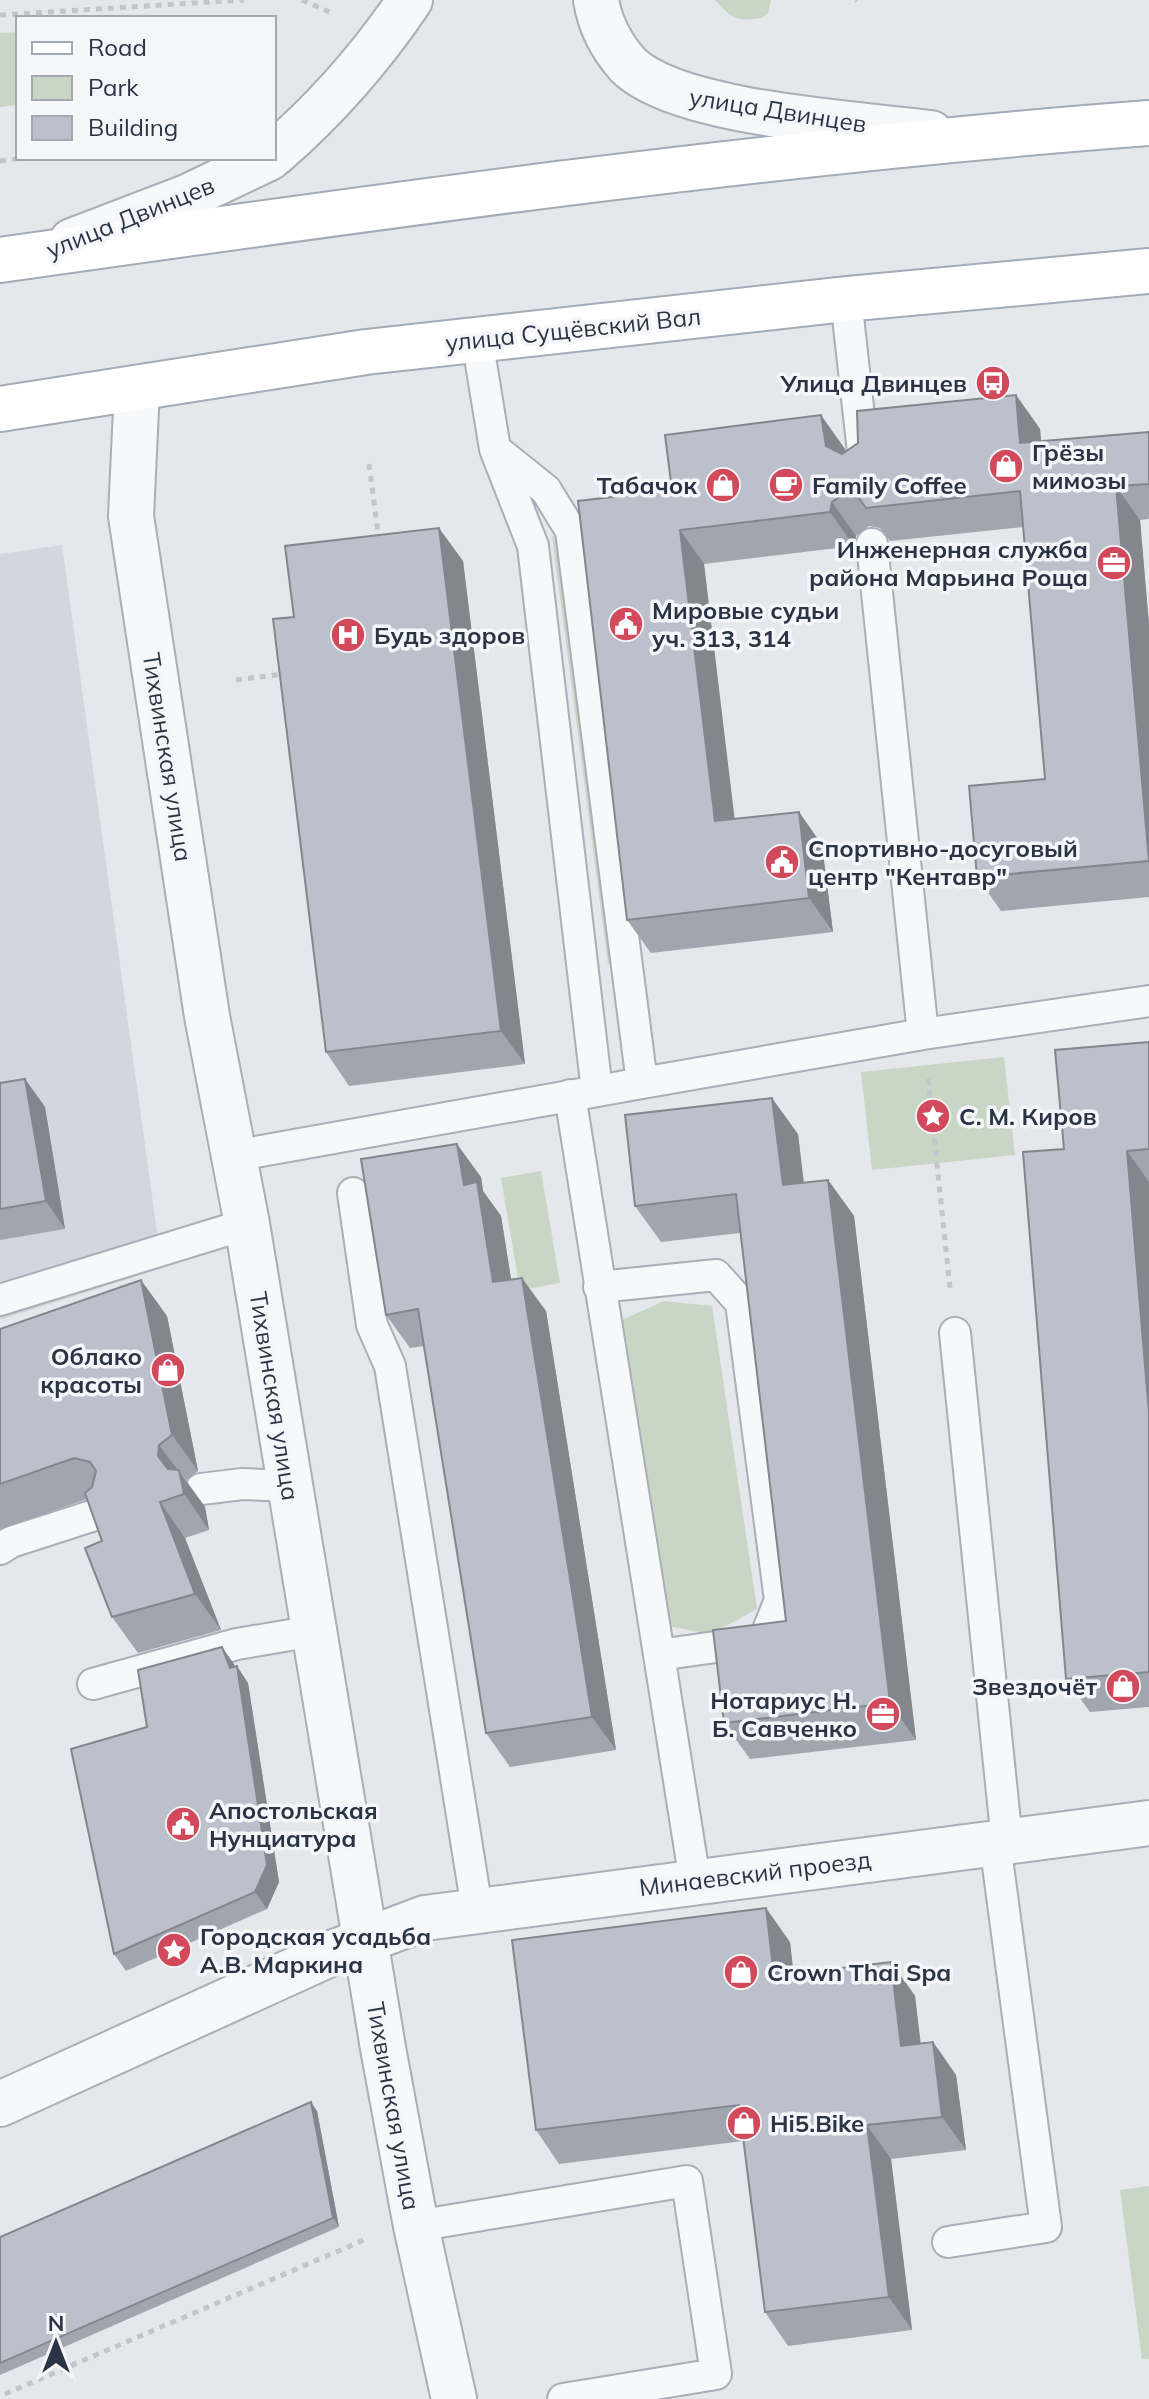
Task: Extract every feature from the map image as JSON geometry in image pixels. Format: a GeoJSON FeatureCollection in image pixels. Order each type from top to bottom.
{"type":"FeatureCollection","features":[{"type":"Feature","properties":{"kind":"main road"},"geometry":{"type":"LineString","coordinates":[[17,257],[352,209],[961,137],[1149,123]]}},
{"type":"Feature","properties":{"kind":"main road","name":"улица Сущёвский Вал"},"geometry":{"type":"LineString","coordinates":[[0,409],[366,352],[846,299],[1149,271]]}},
{"type":"Feature","properties":{"kind":"street"},"geometry":{"type":"LineString","coordinates":[[276,152],[317,117],[348,82],[379,46],[410,0]]}},
{"type":"Feature","properties":{"kind":"street","name":"улица Двинцев"},"geometry":{"type":"LineString","coordinates":[[596,0],[600,25],[629,66],[679,94],[740,109],[961,137]]}},
{"type":"Feature","properties":{"kind":"street","name":"улица Двинцев"},"geometry":{"type":"LineString","coordinates":[[17,257],[187,197],[265,160]]}},
{"type":"Feature","properties":{"kind":"street","name":"Тихвинская улица"},"geometry":{"type":"LineString","coordinates":[[137,388],[131,516],[207,1016],[247,1224],[416,2226],[454,2399]]}},
{"type":"Feature","properties":{"kind":"street","name":"Минаевский проезд"},"geometry":{"type":"LineString","coordinates":[[0,2104],[366,1940],[425,1918],[1149,1823]]}},
{"type":"Feature","properties":{"kind":"lane"},"geometry":{"type":"LineString","coordinates":[[846,299],[865,470]]}},
{"type":"Feature","properties":{"kind":"lane"},"geometry":{"type":"LineString","coordinates":[[477,339],[495,449],[533,546],[599,1287],[695,1881]]}},
{"type":"Feature","properties":{"kind":"lane"},"geometry":{"type":"LineString","coordinates":[[495,449],[546,490],[571,531],[642,1083]]}},
{"type":"Feature","properties":{"kind":"lane"},"geometry":{"type":"LineString","coordinates":[[872,544],[923,1034]]}},
{"type":"Feature","properties":{"kind":"lane"},"geometry":{"type":"LineString","coordinates":[[233,1156],[923,1034],[1149,1001]]}},
{"type":"Feature","properties":{"kind":"lane"},"geometry":{"type":"LineString","coordinates":[[353,1193],[372,1325],[390,1366],[477,1909]]}},
{"type":"Feature","properties":{"kind":"lane"},"geometry":{"type":"LineString","coordinates":[[0,1300],[247,1224]]}},
{"type":"Feature","properties":{"kind":"lane"},"geometry":{"type":"LineString","coordinates":[[599,1287],[716,1275],[741,1303],[780,1600],[764,1640],[659,1655]]}},
{"type":"Feature","properties":{"kind":"lane"},"geometry":{"type":"LineString","coordinates":[[948,2242],[1046,2227],[1001,1842],[955,1333]]}},
{"type":"Feature","properties":{"kind":"lane"},"geometry":{"type":"LineString","coordinates":[[201,1489],[242,1484],[290,1486]]}},
{"type":"Feature","properties":{"kind":"lane"},"geometry":{"type":"LineString","coordinates":[[0,1549],[11,1542],[104,1512]]}},
{"type":"Feature","properties":{"kind":"lane"},"geometry":{"type":"LineString","coordinates":[[93,1684],[237,1644],[314,1631]]}},
{"type":"Feature","properties":{"kind":"lane"},"geometry":{"type":"LineString","coordinates":[[416,2226],[687,2181],[718,2386],[563,2399]]}},
{"type":"Feature","properties":{"kind":"path"},"geometry":{"type":"LineString","coordinates":[[0,15],[244,0]]}},
{"type":"Feature","properties":{"kind":"path"},"geometry":{"type":"LineString","coordinates":[[302,0],[340,17]]}},
{"type":"Feature","properties":{"kind":"path"},"geometry":{"type":"LineString","coordinates":[[369,464],[380,547]]}},
{"type":"Feature","properties":{"kind":"path"},"geometry":{"type":"LineString","coordinates":[[236,680],[299,672]]}},
{"type":"Feature","properties":{"kind":"path"},"geometry":{"type":"LineString","coordinates":[[923,1034],[955,1333]]}},
{"type":"Feature","properties":{"kind":"path"},"geometry":{"type":"LineString","coordinates":[[5,2394],[364,2240]]}},
{"type":"Feature","properties":{"kind":"shaded area"},"geometry":{"type":"Polygon","coordinates":[[[62,545],[162,1268],[0,1320],[0,554],[62,545]]]}},
{"type":"Feature","properties":{"kind":"green space"},"geometry":{"type":"Polygon","coordinates":[[[715,0],[771,0],[768,13],[762,18],[746,19],[735,18],[715,0]]]}},
{"type":"Feature","properties":{"kind":"green space"},"geometry":{"type":"Polygon","coordinates":[[[16,32],[16,105],[0,107],[0,33],[16,32]]]}},
{"type":"Feature","properties":{"kind":"green space"},"geometry":{"type":"Polygon","coordinates":[[[552,536],[557,536],[612,964],[608,964],[552,536]]]}},
{"type":"Feature","properties":{"kind":"green space"},"geometry":{"type":"Polygon","coordinates":[[[1004,1057],[1015,1155],[872,1170],[861,1072],[1004,1057]]]}},
{"type":"Feature","properties":{"kind":"green space"},"geometry":{"type":"Polygon","coordinates":[[[541,1171],[560,1283],[520,1290],[501,1178],[541,1171]]]}},
{"type":"Feature","properties":{"kind":"green space"},"geometry":{"type":"Polygon","coordinates":[[[664,1301],[712,1306],[757,1609],[711,1634],[667,1626],[622,1320],[664,1301]]]}},
{"type":"Feature","properties":{"kind":"green space"},"geometry":{"type":"Polygon","coordinates":[[[1149,2186],[1149,2359],[1142,2359],[1120,2190],[1149,2186]]]}},
{"type":"Feature","properties":{"kind":"building"},"geometry":{"type":"Polygon","coordinates":[[[1016,395],[1020,443],[1149,432],[1149,484],[1116,486],[1149,861],[977,877],[969,786],[1045,779],[1020,491],[866,508],[856,494],[846,492],[832,502],[830,512],[680,530],[715,821],[799,812],[809,898],[627,920],[578,501],[672,490],[665,435],[821,415],[826,446],[842,454],[858,443],[857,411],[1016,395]]]}},
{"type":"Feature","properties":{"kind":"building"},"geometry":{"type":"Polygon","coordinates":[[[439,528],[501,1031],[326,1052],[273,619],[294,617],[285,546],[439,528]]]}},
{"type":"Feature","properties":{"kind":"building"},"geometry":{"type":"Polygon","coordinates":[[[1149,1042],[1149,1149],[1127,1151],[1149,1413],[1149,1672],[1066,1679],[1023,1152],[1064,1149],[1055,1050],[1149,1042]]]}},
{"type":"Feature","properties":{"kind":"building"},"geometry":{"type":"Polygon","coordinates":[[[25,1079],[46,1201],[0,1209],[0,1083],[25,1079]]]}},
{"type":"Feature","properties":{"kind":"building"},"geometry":{"type":"Polygon","coordinates":[[[772,1098],[783,1185],[828,1180],[890,1703],[724,1723],[713,1630],[786,1621],[736,1194],[635,1206],[625,1115],[772,1098]]]}},
{"type":"Feature","properties":{"kind":"building"},"geometry":{"type":"Polygon","coordinates":[[[457,1144],[464,1185],[477,1182],[493,1282],[522,1278],[592,1717],[486,1733],[418,1309],[386,1315],[361,1159],[457,1144]]]}},
{"type":"Feature","properties":{"kind":"building"},"geometry":{"type":"Polygon","coordinates":[[[141,1280],[172,1435],[159,1445],[158,1456],[168,1469],[179,1470],[184,1494],[160,1502],[195,1594],[112,1617],[85,1548],[102,1541],[85,1493],[92,1487],[96,1471],[90,1462],[74,1458],[0,1484],[0,1329],[141,1280]]]}},
{"type":"Feature","properties":{"kind":"building","name":"Апостольская Нунциатура"},"geometry":{"type":"Polygon","coordinates":[[[222,1647],[230,1668],[237,1666],[267,1865],[255,1892],[114,1954],[71,1749],[147,1727],[138,1670],[222,1647]]]}},
{"type":"Feature","properties":{"kind":"building"},"geometry":{"type":"Polygon","coordinates":[[[766,1908],[774,1976],[891,1962],[901,2046],[933,2042],[942,2117],[867,2125],[889,2297],[765,2312],[739,2105],[536,2130],[512,1940],[766,1908]]]}},
{"type":"Feature","properties":{"kind":"building"},"geometry":{"type":"Polygon","coordinates":[[[311,2102],[333,2218],[0,2363],[0,2237],[311,2102]]]}},
{"type":"Feature","properties":{"kind":"place","name":"Улица Двинцев"},"geometry":{"type":"Point","coordinates":[993,383]}},
{"type":"Feature","properties":{"kind":"place","name":"Грёзы мимозы"},"geometry":{"type":"Point","coordinates":[1006,466]}},
{"type":"Feature","properties":{"kind":"place","name":"Табачок"},"geometry":{"type":"Point","coordinates":[723,485]}},
{"type":"Feature","properties":{"kind":"place","name":"Family Coffee"},"geometry":{"type":"Point","coordinates":[786,485]}},
{"type":"Feature","properties":{"kind":"place","name":"Инженерная служба района Марьина Роща"},"geometry":{"type":"Point","coordinates":[1114,563]}},
{"type":"Feature","properties":{"kind":"place","name":"Мировые судьи уч. 313, 314"},"geometry":{"type":"Point","coordinates":[626,624]}},
{"type":"Feature","properties":{"kind":"place","name":"Будь здоров"},"geometry":{"type":"Point","coordinates":[348,635]}},
{"type":"Feature","properties":{"kind":"place","name":"Спортивно-досуговый центр \"Кентавр\""},"geometry":{"type":"Point","coordinates":[782,862]}},
{"type":"Feature","properties":{"kind":"place","name":"С. М. Киров"},"geometry":{"type":"Point","coordinates":[933,1116]}},
{"type":"Feature","properties":{"kind":"place","name":"Облако красоты"},"geometry":{"type":"Point","coordinates":[168,1370]}},
{"type":"Feature","properties":{"kind":"place","name":"Звездочёт"},"geometry":{"type":"Point","coordinates":[1123,1686]}},
{"type":"Feature","properties":{"kind":"place","name":"Нотариус Н. Б. Савченко"},"geometry":{"type":"Point","coordinates":[883,1714]}},
{"type":"Feature","properties":{"kind":"place","name":"Апостольская Нунциатура"},"geometry":{"type":"Point","coordinates":[183,1824]}},
{"type":"Feature","properties":{"kind":"place","name":"Городская усадьба А.В. Маркина"},"geometry":{"type":"Point","coordinates":[174,1950]}},
{"type":"Feature","properties":{"kind":"place","name":"Crown Thai Spa"},"geometry":{"type":"Point","coordinates":[741,1972]}},
{"type":"Feature","properties":{"kind":"place","name":"Hi5.Bike"},"geometry":{"type":"Point","coordinates":[744,2123]}}]}
